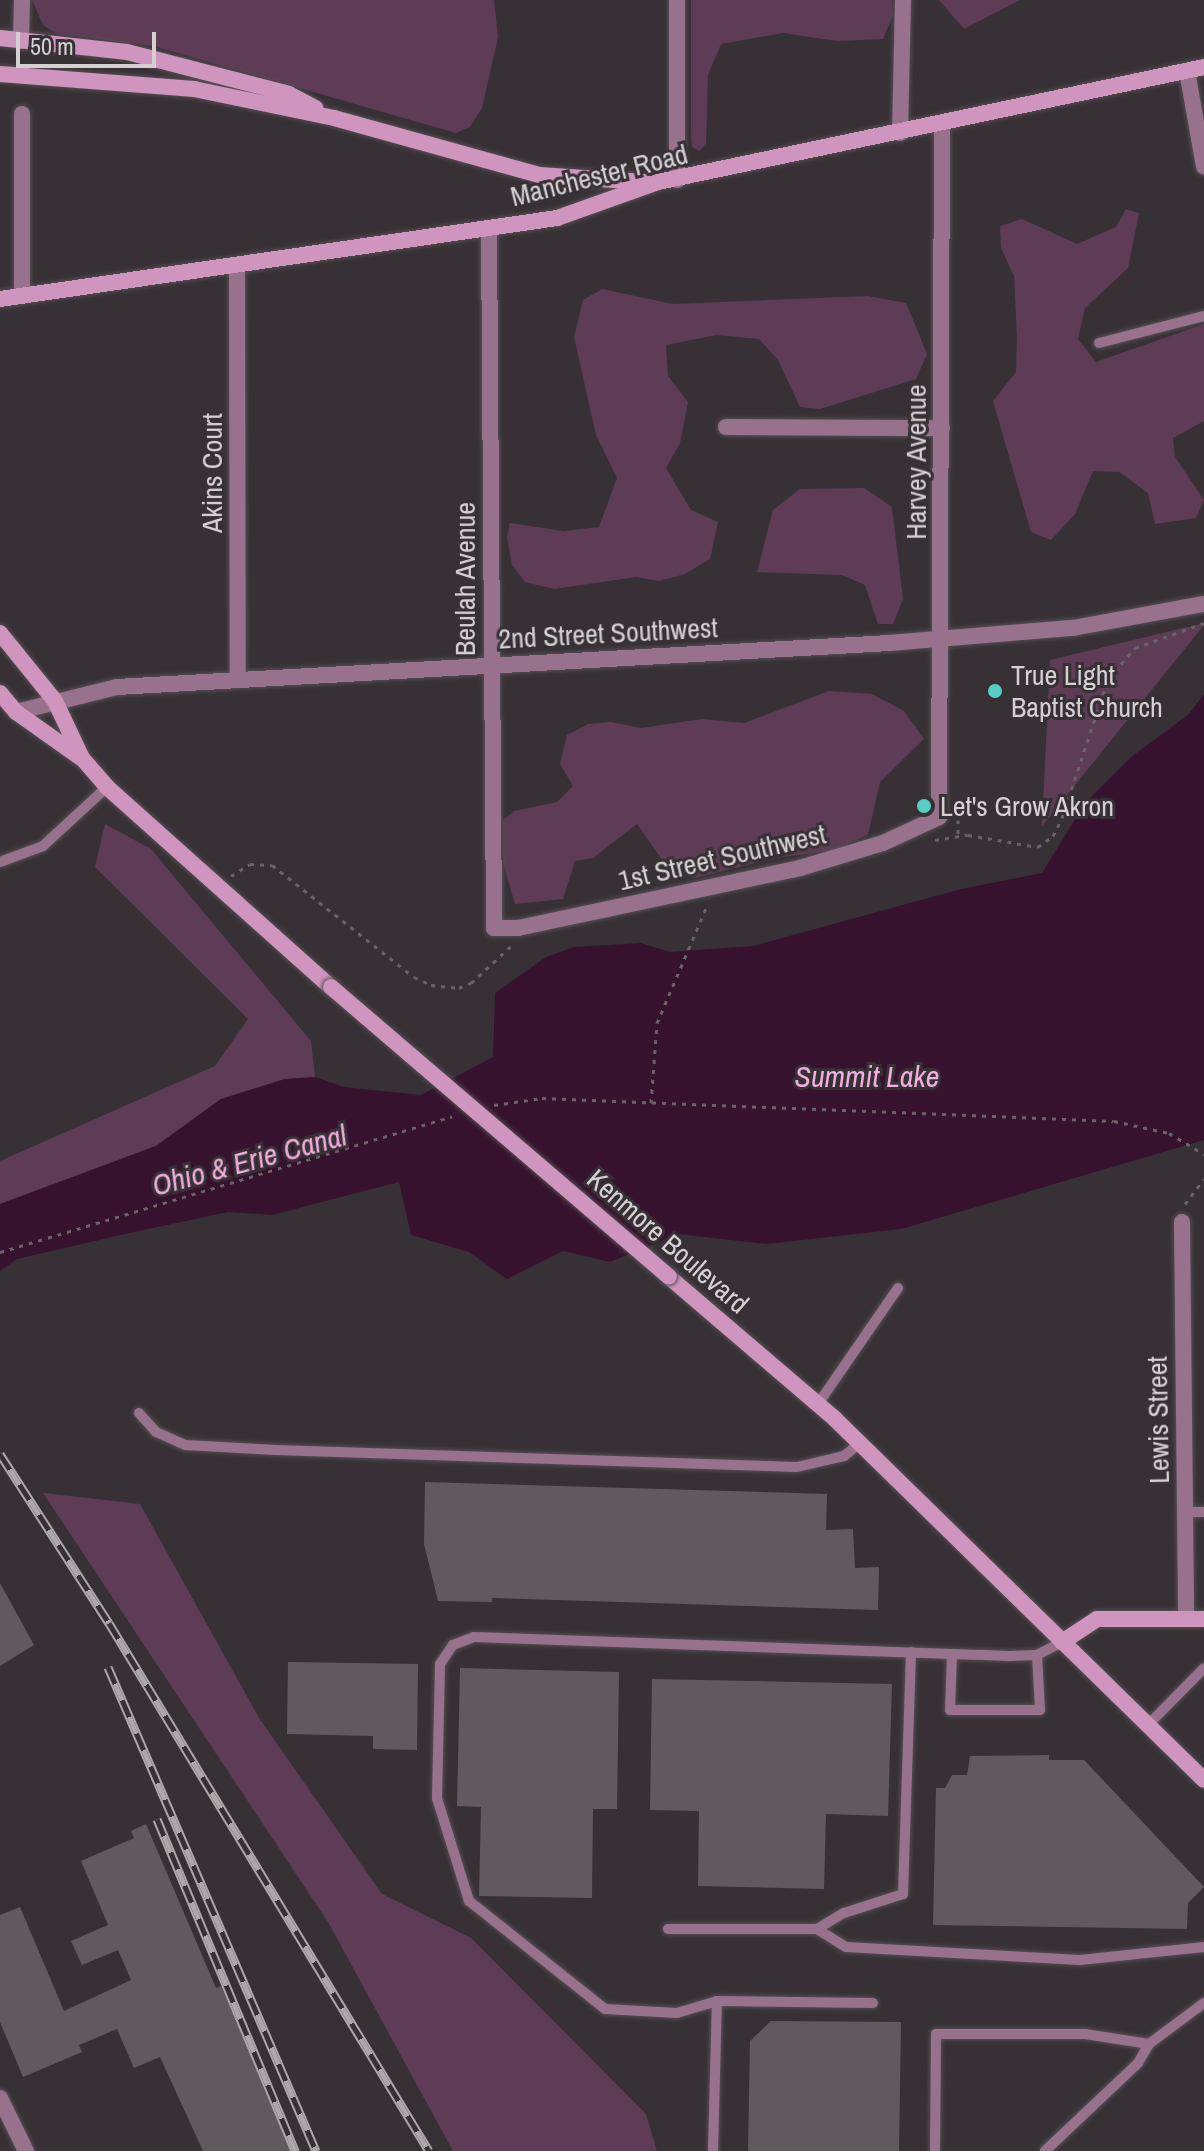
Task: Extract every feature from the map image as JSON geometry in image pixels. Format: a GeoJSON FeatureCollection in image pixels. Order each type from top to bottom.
{"type":"FeatureCollection","features":[{"type":"Feature","properties":{"kind":"main road"},"geometry":{"type":"LineString","coordinates":[[0,38],[109,49],[194,67],[289,94],[334,118]]}},
{"type":"Feature","properties":{"kind":"main road","name":"Manchester Road"},"geometry":{"type":"LineString","coordinates":[[0,299],[573,215],[658,182],[1204,67]]}},
{"type":"Feature","properties":{"kind":"main road"},"geometry":{"type":"LineString","coordinates":[[0,74],[194,89],[334,118],[539,175],[590,182],[658,182]]}},
{"type":"Feature","properties":{"kind":"main road","name":"Kenmore Boulevard"},"geometry":{"type":"LineString","coordinates":[[0,633],[55,701],[82,758]]}},
{"type":"Feature","properties":{"kind":"main road","name":"Kenmore Boulevard"},"geometry":{"type":"LineString","coordinates":[[0,693],[16,712],[82,758],[107,787],[215,887],[818,1404],[1204,1780]]}},
{"type":"Feature","properties":{"kind":"main road"},"geometry":{"type":"LineString","coordinates":[[1062,1642],[1097,1619],[1204,1619]]}},
{"type":"Feature","properties":{"kind":"street"},"geometry":{"type":"LineString","coordinates":[[21,41],[22,0]]}},
{"type":"Feature","properties":{"kind":"street"},"geometry":{"type":"LineString","coordinates":[[677,0],[677,180]]}},
{"type":"Feature","properties":{"kind":"street"},"geometry":{"type":"LineString","coordinates":[[900,133],[903,0]]}},
{"type":"Feature","properties":{"kind":"street"},"geometry":{"type":"LineString","coordinates":[[1187,71],[1204,166]]}},
{"type":"Feature","properties":{"kind":"street"},"geometry":{"type":"LineString","coordinates":[[22,114],[22,296]]}},
{"type":"Feature","properties":{"kind":"street","name":"Harvey Avenue"},"geometry":{"type":"LineString","coordinates":[[939,800],[942,124]]}},
{"type":"Feature","properties":{"kind":"street","name":"Beulah Avenue"},"geometry":{"type":"LineString","coordinates":[[489,229],[494,928]]}},
{"type":"Feature","properties":{"kind":"street","name":"Akins Court"},"geometry":{"type":"LineString","coordinates":[[237,266],[238,680]]}},
{"type":"Feature","properties":{"kind":"street"},"geometry":{"type":"LineString","coordinates":[[726,427],[942,428]]}},
{"type":"Feature","properties":{"kind":"street","name":"2nd Street Southwest"},"geometry":{"type":"LineString","coordinates":[[16,712],[117,687],[941,639],[1073,628],[1204,604]]}},
{"type":"Feature","properties":{"kind":"street","name":"1st Street Southwest"},"geometry":{"type":"LineString","coordinates":[[494,928],[518,928],[800,868],[883,843],[939,817],[939,800]]}},
{"type":"Feature","properties":{"kind":"street","name":"Lewis Street"},"geometry":{"type":"LineString","coordinates":[[1182,1222],[1186,1618]]}},
{"type":"Feature","properties":{"kind":"street"},"geometry":{"type":"LineString","coordinates":[[0,2098],[26,2151]]}},
{"type":"Feature","properties":{"kind":"lane"},"geometry":{"type":"LineString","coordinates":[[1099,343],[1204,316]]}},
{"type":"Feature","properties":{"kind":"lane"},"geometry":{"type":"LineString","coordinates":[[0,862],[43,846],[107,787]]}},
{"type":"Feature","properties":{"kind":"lane"},"geometry":{"type":"LineString","coordinates":[[818,1404],[898,1288]]}},
{"type":"Feature","properties":{"kind":"lane"},"geometry":{"type":"LineString","coordinates":[[139,1413],[156,1432],[185,1445],[276,1450],[797,1467],[844,1456],[860,1443]]}},
{"type":"Feature","properties":{"kind":"lane"},"geometry":{"type":"LineString","coordinates":[[1185,1512],[1204,1512]]}},
{"type":"Feature","properties":{"kind":"lane"},"geometry":{"type":"LineString","coordinates":[[873,2003],[717,2001],[677,2013],[605,2009],[469,1901],[437,1798],[440,1664],[453,1645],[474,1637],[1037,1655],[1062,1642]]}},
{"type":"Feature","properties":{"kind":"lane"},"geometry":{"type":"LineString","coordinates":[[668,1929],[817,1929],[844,1913],[903,1894],[911,1652]]}},
{"type":"Feature","properties":{"kind":"lane"},"geometry":{"type":"LineString","coordinates":[[952,1654],[950,1710],[1040,1710],[1037,1655]]}},
{"type":"Feature","properties":{"kind":"lane"},"geometry":{"type":"LineString","coordinates":[[1147,1726],[1204,1668]]}},
{"type":"Feature","properties":{"kind":"lane"},"geometry":{"type":"LineString","coordinates":[[817,1929],[846,1947],[1080,1960],[1204,1947]]}},
{"type":"Feature","properties":{"kind":"lane"},"geometry":{"type":"LineString","coordinates":[[713,2151],[717,2001]]}},
{"type":"Feature","properties":{"kind":"lane"},"geometry":{"type":"LineString","coordinates":[[1045,2151],[1138,2063],[1149,2044],[1204,2003]]}},
{"type":"Feature","properties":{"kind":"lane"},"geometry":{"type":"LineString","coordinates":[[935,2151],[936,2034],[1085,2034],[1149,2044]]}},
{"type":"Feature","properties":{"kind":"path"},"geometry":{"type":"LineString","coordinates":[[968,835],[1017,847],[1038,847],[1053,836],[1108,679],[1135,648],[1204,623]]}},
{"type":"Feature","properties":{"kind":"path"},"geometry":{"type":"LineString","coordinates":[[215,887],[250,864],[272,865],[414,977],[431,985],[459,988],[471,983],[509,946]]}},
{"type":"Feature","properties":{"kind":"path"},"geometry":{"type":"LineString","coordinates":[[651,1103],[657,1023],[709,903]]}},
{"type":"Feature","properties":{"kind":"path"},"geometry":{"type":"LineString","coordinates":[[491,1106],[542,1098],[1114,1121],[1169,1133],[1204,1154]]}},
{"type":"Feature","properties":{"kind":"path"},"geometry":{"type":"LineString","coordinates":[[0,1252],[467,1112]]}},
{"type":"Feature","properties":{"kind":"path"},"geometry":{"type":"LineString","coordinates":[[1182,1222],[1184,1206],[1204,1179]]}},
{"type":"Feature","properties":{"kind":"shaded area"},"geometry":{"type":"Polygon","coordinates":[[[32,0],[494,0],[498,37],[482,108],[470,127],[456,133],[153,46],[57,34],[43,25],[32,0]]]}},
{"type":"Feature","properties":{"kind":"shaded area"},"geometry":{"type":"Polygon","coordinates":[[[691,0],[892,0],[893,15],[883,39],[837,41],[783,33],[721,44],[708,75],[706,143],[700,151],[692,147],[691,133],[691,0]]]}},
{"type":"Feature","properties":{"kind":"shaded area"},"geometry":{"type":"Polygon","coordinates":[[[939,0],[1020,0],[964,29],[939,0]]]}},
{"type":"Feature","properties":{"kind":"shaded area"},"geometry":{"type":"Polygon","coordinates":[[[1126,209],[1139,213],[1128,268],[1085,308],[1078,339],[1096,362],[1204,324],[1204,421],[1173,438],[1175,457],[1204,500],[1196,518],[1155,524],[1148,493],[1119,472],[1093,471],[1075,514],[1051,540],[1031,532],[993,401],[1016,372],[1014,276],[1001,248],[1000,226],[1022,219],[1077,244],[1116,227],[1126,209]]]}},
{"type":"Feature","properties":{"kind":"shaded area"},"geometry":{"type":"Polygon","coordinates":[[[602,289],[673,304],[868,296],[906,303],[927,354],[916,379],[820,409],[800,407],[778,360],[759,339],[716,335],[666,345],[668,376],[688,402],[680,443],[666,468],[691,510],[718,522],[710,559],[685,574],[659,581],[636,577],[554,589],[525,582],[512,565],[507,537],[510,523],[564,531],[599,527],[617,478],[596,435],[574,337],[583,300],[602,289]]]}},
{"type":"Feature","properties":{"kind":"shaded area"},"geometry":{"type":"Polygon","coordinates":[[[864,488],[892,507],[903,599],[893,624],[878,624],[865,585],[842,575],[757,572],[773,510],[800,489],[864,488]]]}},
{"type":"Feature","properties":{"kind":"shaded area"},"geometry":{"type":"Polygon","coordinates":[[[1204,625],[1042,826],[1050,660],[1204,625]]]}},
{"type":"Feature","properties":{"kind":"shaded area"},"geometry":{"type":"Polygon","coordinates":[[[829,691],[872,694],[904,711],[924,739],[880,782],[868,835],[831,851],[775,858],[695,878],[672,874],[637,824],[593,858],[575,861],[563,899],[515,904],[503,863],[503,820],[514,811],[557,802],[573,786],[560,764],[567,735],[588,724],[611,722],[641,728],[702,719],[744,723],[829,691]]]}},
{"type":"Feature","properties":{"kind":"shaded area"},"geometry":{"type":"Polygon","coordinates":[[[105,824],[151,849],[311,1041],[315,1077],[285,1079],[221,1099],[156,1146],[0,1204],[0,1161],[215,1066],[248,1019],[95,867],[105,824]]]}},
{"type":"Feature","properties":{"kind":"shaded area"},"geometry":{"type":"Polygon","coordinates":[[[43,1493],[140,1504],[259,1718],[382,1894],[471,1938],[646,2114],[657,2151],[453,2151],[328,1922],[43,1493]]]}},
{"type":"Feature","properties":{"kind":"water","name":"Summit Lake"},"geometry":{"type":"Polygon","coordinates":[[[1204,694],[1204,1140],[901,1229],[767,1244],[678,1234],[610,1262],[563,1251],[507,1279],[469,1252],[411,1235],[399,1182],[272,1215],[228,1212],[125,1234],[17,1259],[0,1271],[0,1204],[156,1146],[221,1099],[285,1079],[315,1077],[344,1087],[421,1095],[493,1057],[495,993],[546,957],[574,947],[641,943],[670,952],[753,946],[961,889],[1042,873],[1085,803],[1131,757],[1189,714],[1204,694]]]}},
{"type":"Feature","properties":{"kind":"building"},"geometry":{"type":"Polygon","coordinates":[[[425,1482],[827,1494],[826,1530],[853,1529],[855,1568],[879,1567],[878,1610],[492,1598],[492,1602],[438,1601],[424,1544],[425,1482]]]}},
{"type":"Feature","properties":{"kind":"building"},"geometry":{"type":"Polygon","coordinates":[[[0,1583],[34,1645],[0,1666],[0,1583]]]}},
{"type":"Feature","properties":{"kind":"building"},"geometry":{"type":"Polygon","coordinates":[[[288,1662],[418,1664],[417,1750],[373,1749],[373,1736],[287,1734],[288,1662]]]}},
{"type":"Feature","properties":{"kind":"building"},"geometry":{"type":"Polygon","coordinates":[[[460,1668],[619,1672],[617,1809],[593,1809],[592,1898],[479,1896],[481,1807],[457,1806],[460,1668]]]}},
{"type":"Feature","properties":{"kind":"building"},"geometry":{"type":"Polygon","coordinates":[[[652,1679],[892,1684],[888,1816],[826,1814],[824,1889],[698,1886],[699,1811],[650,1810],[652,1679]]]}},
{"type":"Feature","properties":{"kind":"building"},"geometry":{"type":"Polygon","coordinates":[[[1049,1755],[1049,1760],[1084,1760],[1204,1887],[1188,1903],[1187,1929],[933,1925],[936,1788],[945,1788],[952,1775],[967,1775],[970,1756],[1049,1755]]]}},
{"type":"Feature","properties":{"kind":"building"},"geometry":{"type":"Polygon","coordinates":[[[146,1824],[216,1988],[221,1986],[244,2036],[292,2151],[203,2151],[160,2057],[134,2068],[117,2029],[79,2045],[82,2052],[23,2077],[0,2022],[0,1915],[20,1907],[64,2011],[131,1980],[118,1950],[82,1965],[71,1941],[108,1925],[81,1861],[134,1838],[131,1831],[146,1824]]]}},
{"type":"Feature","properties":{"kind":"building"},"geometry":{"type":"Polygon","coordinates":[[[771,2021],[901,2022],[899,2151],[748,2151],[750,2041],[771,2021]]]}},
{"type":"Feature","properties":{"kind":"railway"},"geometry":{"type":"LineString","coordinates":[[0,1454],[109,1623],[429,2151]]}},
{"type":"Feature","properties":{"kind":"railway"},"geometry":{"type":"LineString","coordinates":[[108,1667],[316,2151]]}},
{"type":"Feature","properties":{"kind":"railway"},"geometry":{"type":"LineString","coordinates":[[157,1819],[295,2151]]}},
{"type":"Feature","properties":{"kind":"place","name":"True Light Baptist Church"},"geometry":{"type":"Point","coordinates":[995,691]}},
{"type":"Feature","properties":{"kind":"place","name":"Let's Grow Akron"},"geometry":{"type":"Point","coordinates":[924,806]}},
{"type":"Feature","properties":{"kind":"water label","name":"Ohio & Erie Canal"},"geometry":{"type":"Point","coordinates":[249,1160]}}]}
